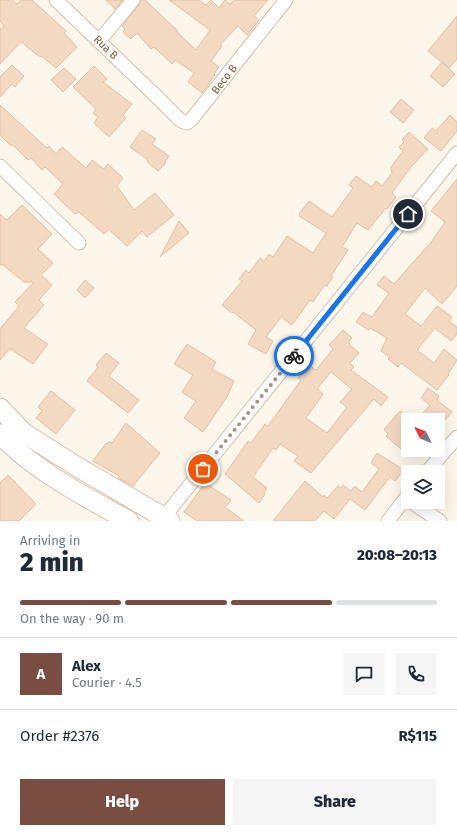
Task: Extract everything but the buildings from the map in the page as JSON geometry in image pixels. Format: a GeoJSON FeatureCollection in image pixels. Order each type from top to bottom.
{"type":"FeatureCollection","features":[{"type":"Feature","properties":{"kind":"main road"},"geometry":{"type":"LineString","coordinates":[[0,408],[24,433],[76,466],[167,519]]}},
{"type":"Feature","properties":{"kind":"main road"},"geometry":{"type":"LineString","coordinates":[[0,434],[15,450],[61,483],[129,521]]}},
{"type":"Feature","properties":{"kind":"street","name":"Rua B"},"geometry":{"type":"LineString","coordinates":[[56,0],[155,95]]}},
{"type":"Feature","properties":{"kind":"street"},"geometry":{"type":"LineString","coordinates":[[99,40],[133,0]]}},
{"type":"Feature","properties":{"kind":"street","name":"Beco B"},"geometry":{"type":"LineString","coordinates":[[155,95],[181,121],[187,123],[191,120],[286,0]]}},
{"type":"Feature","properties":{"kind":"street"},"geometry":{"type":"LineString","coordinates":[[167,519],[457,153]]}},
{"type":"Feature","properties":{"kind":"street"},"geometry":{"type":"LineString","coordinates":[[0,166],[79,243]]}},
{"type":"Feature","properties":{"kind":"street"},"geometry":{"type":"LineString","coordinates":[[433,465],[457,437]]}},
{"type":"Feature","properties":{"kind":"street"},"geometry":{"type":"LineString","coordinates":[[388,521],[401,507]]}},
{"type":"Feature","properties":{"kind":"street"},"geometry":{"type":"LineString","coordinates":[[423,509],[440,521]]}},
{"type":"Feature","properties":{"kind":"way so far"},"geometry":{"type":"LineString","coordinates":[[203,469],[294,356]]}},
{"type":"Feature","properties":{"kind":"route"},"geometry":{"type":"LineString","coordinates":[[294,356],[408,214]]}}]}
